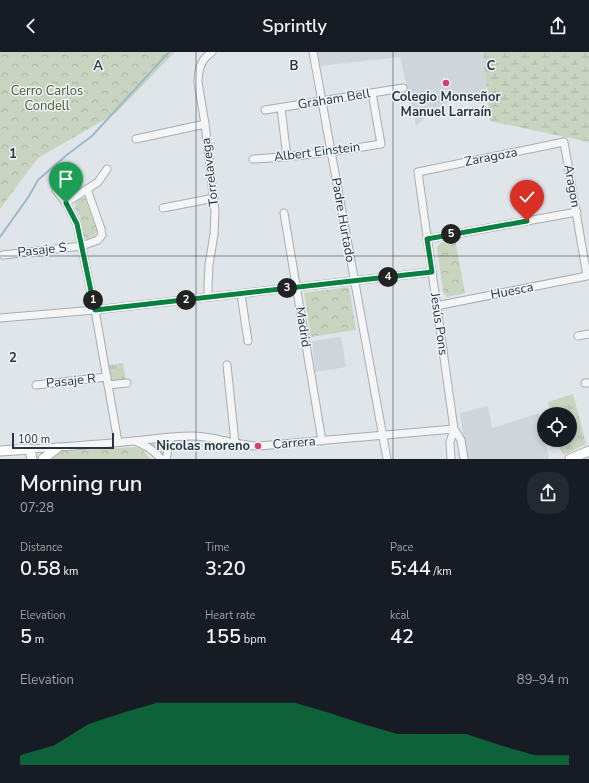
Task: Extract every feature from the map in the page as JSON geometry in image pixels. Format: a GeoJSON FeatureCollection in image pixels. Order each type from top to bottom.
{"type":"FeatureCollection","features":[{"type":"Feature","properties":{"kind":"main road"},"geometry":{"type":"LineString","coordinates":[[43,459],[57,448]]}},
{"type":"Feature","properties":{"kind":"main road"},"geometry":{"type":"LineString","coordinates":[[30,449],[32,459]]}},
{"type":"Feature","properties":{"kind":"main road","name":"Carrera"},"geometry":{"type":"LineString","coordinates":[[0,451],[30,449]]}},
{"type":"Feature","properties":{"kind":"main road"},"geometry":{"type":"LineString","coordinates":[[570,459],[589,451]]}},
{"type":"Feature","properties":{"kind":"street","name":"Torrelavega"},"geometry":{"type":"LineString","coordinates":[[208,297],[209,265],[215,222],[214,198],[198,76],[204,59],[212,52]]}},
{"type":"Feature","properties":{"kind":"street","name":"Padre Hurtado"},"geometry":{"type":"LineString","coordinates":[[313,52],[387,459]]}},
{"type":"Feature","properties":{"kind":"street","name":"Graham Bell"},"geometry":{"type":"LineString","coordinates":[[265,110],[403,88]]}},
{"type":"Feature","properties":{"kind":"street","name":"Albert Einstein"},"geometry":{"type":"LineString","coordinates":[[253,159],[331,152],[382,144],[372,93]]}},
{"type":"Feature","properties":{"kind":"street"},"geometry":{"type":"LineString","coordinates":[[281,108],[287,157]]}},
{"type":"Feature","properties":{"kind":"street"},"geometry":{"type":"LineString","coordinates":[[136,140],[205,124]]}},
{"type":"Feature","properties":{"kind":"street","name":"Zaragoza"},"geometry":{"type":"LineString","coordinates":[[418,172],[564,142]]}},
{"type":"Feature","properties":{"kind":"street","name":"Aragon"},"geometry":{"type":"LineString","coordinates":[[564,142],[587,276]]}},
{"type":"Feature","properties":{"kind":"street"},"geometry":{"type":"LineString","coordinates":[[66,203],[98,182],[107,169]]}},
{"type":"Feature","properties":{"kind":"street","name":"Jesús Pons"},"geometry":{"type":"LineString","coordinates":[[418,172],[454,429],[461,440],[464,459]]}},
{"type":"Feature","properties":{"kind":"street","name":"Pasaje S"},"geometry":{"type":"LineString","coordinates":[[3,255],[82,246],[98,240],[102,235],[101,229],[87,189]]}},
{"type":"Feature","properties":{"kind":"street"},"geometry":{"type":"LineString","coordinates":[[56,190],[66,203],[77,224],[95,310],[118,442]]}},
{"type":"Feature","properties":{"kind":"street"},"geometry":{"type":"LineString","coordinates":[[163,208],[214,198]]}},
{"type":"Feature","properties":{"kind":"street"},"geometry":{"type":"LineString","coordinates":[[427,239],[577,212]]}},
{"type":"Feature","properties":{"kind":"street","name":"Madrid"},"geometry":{"type":"LineString","coordinates":[[284,213],[322,440]]}},
{"type":"Feature","properties":{"kind":"street"},"geometry":{"type":"LineString","coordinates":[[0,318],[95,310],[432,272]]}},
{"type":"Feature","properties":{"kind":"street","name":"Huesca"},"geometry":{"type":"LineString","coordinates":[[436,306],[587,276]]}},
{"type":"Feature","properties":{"kind":"street"},"geometry":{"type":"LineString","coordinates":[[242,294],[248,341]]}},
{"type":"Feature","properties":{"kind":"street"},"geometry":{"type":"LineString","coordinates":[[578,336],[589,334]]}},
{"type":"Feature","properties":{"kind":"street"},"geometry":{"type":"LineString","coordinates":[[227,365],[235,443]]}},
{"type":"Feature","properties":{"kind":"street","name":"Pasaje R"},"geometry":{"type":"LineString","coordinates":[[36,385],[107,377]]}},
{"type":"Feature","properties":{"kind":"street"},"geometry":{"type":"LineString","coordinates":[[108,385],[127,384]]}},
{"type":"Feature","properties":{"kind":"street","name":"Jesús Pons"},"geometry":{"type":"LineString","coordinates":[[451,459],[450,442],[454,429]]}},
{"type":"Feature","properties":{"kind":"street","name":"Carrera"},"geometry":{"type":"LineString","coordinates":[[30,449],[57,448],[171,437],[201,436],[250,446],[259,446],[454,429]]}},
{"type":"Feature","properties":{"kind":"street"},"geometry":{"type":"LineString","coordinates":[[166,459],[171,437]]}},
{"type":"Feature","properties":{"kind":"street","name":"Carrera"},"geometry":{"type":"LineString","coordinates":[[134,441],[145,445],[161,459]]}},
{"type":"Feature","properties":{"kind":"shaded area","name":"Colegio Monseñor Manuel Larraín"},"geometry":{"type":"Polygon","coordinates":[[[318,52],[483,52],[488,101],[480,103],[454,99],[429,113],[416,126],[400,57],[320,66],[318,52]]]}},
{"type":"Feature","properties":{"kind":"shaded area"},"geometry":{"type":"Polygon","coordinates":[[[341,337],[346,367],[315,372],[312,341],[341,337]]]}},
{"type":"Feature","properties":{"kind":"shaded area"},"geometry":{"type":"Polygon","coordinates":[[[488,406],[492,428],[537,414],[537,447],[546,447],[549,459],[467,459],[460,413],[488,406]]]}},
{"type":"Feature","properties":{"kind":"green space","name":"Cerro Carlos Condell"},"geometry":{"type":"Polygon","coordinates":[[[0,52],[175,52],[116,113],[38,158],[0,209],[0,52]]]}},
{"type":"Feature","properties":{"kind":"green space"},"geometry":{"type":"Polygon","coordinates":[[[483,52],[589,52],[589,142],[490,121],[483,52]]]}},
{"type":"Feature","properties":{"kind":"green space"},"geometry":{"type":"Polygon","coordinates":[[[79,198],[85,198],[97,231],[95,236],[86,239],[83,236],[80,217],[75,208],[75,204],[79,198]]]}},
{"type":"Feature","properties":{"kind":"green space"},"geometry":{"type":"Polygon","coordinates":[[[455,239],[465,293],[447,297],[443,292],[437,248],[440,243],[455,239]]]}},
{"type":"Feature","properties":{"kind":"green space"},"geometry":{"type":"Polygon","coordinates":[[[349,287],[356,330],[311,337],[304,293],[349,287]]]}},
{"type":"Feature","properties":{"kind":"green space"},"geometry":{"type":"Polygon","coordinates":[[[123,363],[126,381],[110,382],[108,365],[123,363]]]}},
{"type":"Feature","properties":{"kind":"green space"},"geometry":{"type":"Polygon","coordinates":[[[573,394],[576,407],[549,407],[548,402],[573,394]]]}},
{"type":"Feature","properties":{"kind":"green space"},"geometry":{"type":"Polygon","coordinates":[[[577,409],[586,444],[564,455],[559,448],[577,447],[577,409]]]}},
{"type":"Feature","properties":{"kind":"green space"},"geometry":{"type":"Polygon","coordinates":[[[166,443],[164,459],[149,444],[166,443]]]}},
{"type":"Feature","properties":{"kind":"green space"},"geometry":{"type":"Polygon","coordinates":[[[136,447],[143,450],[150,459],[49,459],[58,452],[65,451],[136,447]]]}},
{"type":"Feature","properties":{"kind":"waterway"},"geometry":{"type":"LineString","coordinates":[[0,237],[29,196],[38,180],[68,154],[92,136],[169,52]]}},
{"type":"Feature","properties":{"kind":"place","name":"Colegio Monseñor Manuel Larraín"},"geometry":{"type":"Point","coordinates":[446,83]}},
{"type":"Feature","properties":{"kind":"place","name":"Nicolas moreno"},"geometry":{"type":"Point","coordinates":[258,446]}},
{"type":"Feature","properties":{"kind":"route"},"geometry":{"type":"LineString","coordinates":[[66,203],[77,224],[95,310],[432,272],[427,239],[527,221]]}}]}
